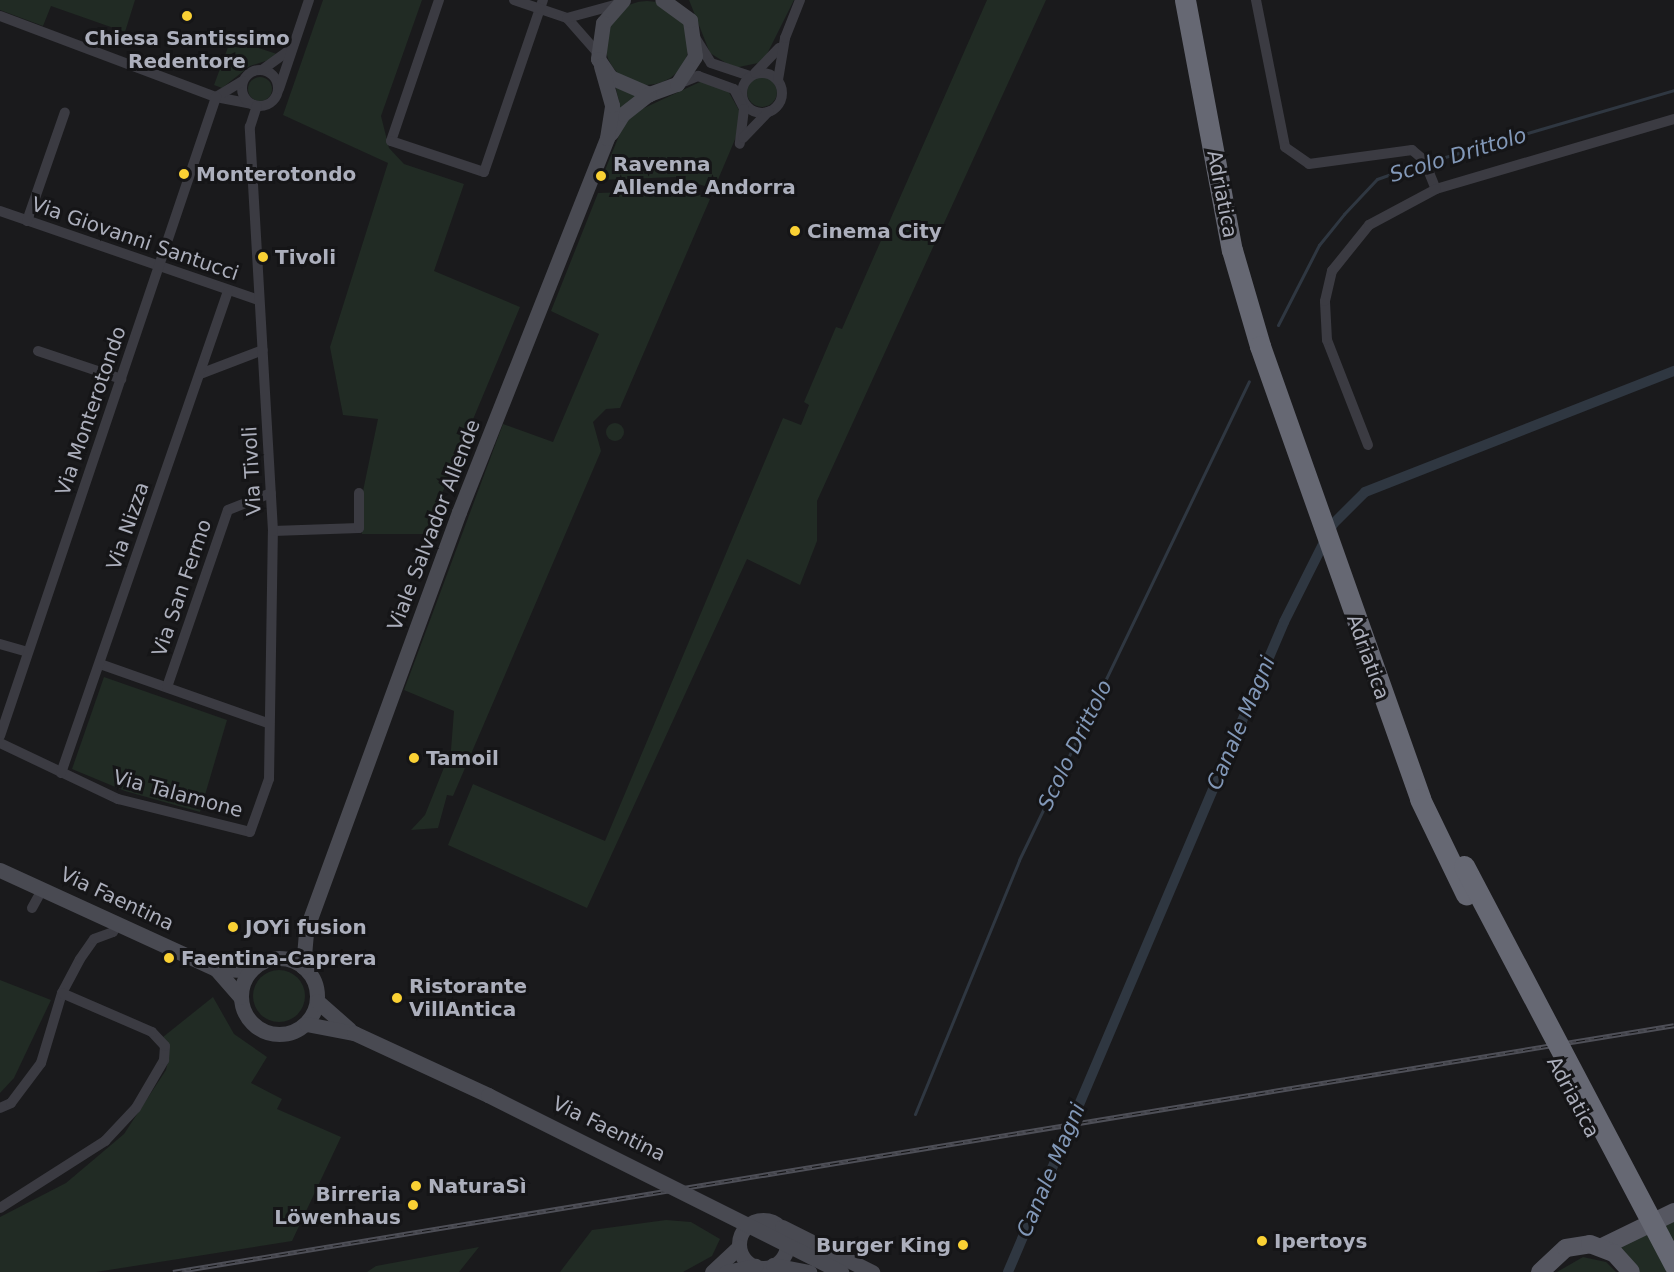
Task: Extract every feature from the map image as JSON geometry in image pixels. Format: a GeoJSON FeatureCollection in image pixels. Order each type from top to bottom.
{"type":"FeatureCollection","features":[{"type":"Feature","properties":{"kind":"highway","name":"Adriatica"},"geometry":{"type":"LineString","coordinates":[[1185,0],[1232,250],[1421,769],[1464,866],[1674,1264]]}},
{"type":"Feature","properties":{"kind":"highway","name":"Adriatica"},"geometry":{"type":"LineString","coordinates":[[1197,0],[1241,234],[1307,461],[1420,799],[1665,1272]]}},
{"type":"Feature","properties":{"kind":"main road"},"geometry":{"type":"LineString","coordinates":[[662,0],[682,6],[696,39],[689,71],[677,84]]}},
{"type":"Feature","properties":{"kind":"main road"},"geometry":{"type":"LineString","coordinates":[[619,2],[603,23],[599,59],[622,84],[649,94]]}},
{"type":"Feature","properties":{"kind":"main road","name":"Viale Salvador Allende"},"geometry":{"type":"LineString","coordinates":[[599,59],[612,105],[608,138]]}},
{"type":"Feature","properties":{"kind":"main road","name":"Viale Salvador Allende"},"geometry":{"type":"LineString","coordinates":[[303,967],[306,930],[459,512],[608,138],[623,114],[649,94],[677,84]]}},
{"type":"Feature","properties":{"kind":"main road","name":"Via Faentina"},"geometry":{"type":"LineString","coordinates":[[0,870],[216,969],[250,970]]}},
{"type":"Feature","properties":{"kind":"main road","name":"Viale Salvador Allende"},"geometry":{"type":"LineString","coordinates":[[278,958],[306,930]]}},
{"type":"Feature","properties":{"kind":"main road"},"geometry":{"type":"LineString","coordinates":[[278,958],[303,967],[312,976],[317,1001],[306,1024],[270,1034],[249,1021],[240,997],[250,970],[278,958]]}},
{"type":"Feature","properties":{"kind":"main road","name":"Via Faentina"},"geometry":{"type":"LineString","coordinates":[[216,969],[240,997]]}},
{"type":"Feature","properties":{"kind":"main road","name":"Via Faentina"},"geometry":{"type":"LineString","coordinates":[[317,1001],[354,1033]]}},
{"type":"Feature","properties":{"kind":"main road","name":"Via Faentina"},"geometry":{"type":"LineString","coordinates":[[306,1024],[354,1033],[488,1095],[841,1272]]}},
{"type":"Feature","properties":{"kind":"main road"},"geometry":{"type":"LineString","coordinates":[[1540,1272],[1566,1248],[1602,1247],[1674,1212]]}},
{"type":"Feature","properties":{"kind":"main road"},"geometry":{"type":"LineString","coordinates":[[712,1272],[740,1247],[744,1231],[755,1221],[782,1227],[872,1272]]}},
{"type":"Feature","properties":{"kind":"main road"},"geometry":{"type":"LineString","coordinates":[[773,1264],[787,1247],[782,1227]]}},
{"type":"Feature","properties":{"kind":"main road"},"geometry":{"type":"LineString","coordinates":[[740,1247],[755,1266]]}},
{"type":"Feature","properties":{"kind":"main road"},"geometry":{"type":"LineString","coordinates":[[1602,1247],[1631,1272]]}},
{"type":"Feature","properties":{"kind":"main road"},"geometry":{"type":"LineString","coordinates":[[726,1272],[773,1264],[809,1272]]}},
{"type":"Feature","properties":{"kind":"street"},"geometry":{"type":"LineString","coordinates":[[0,16],[216,97],[254,105],[272,102],[279,89],[309,0]]}},
{"type":"Feature","properties":{"kind":"street"},"geometry":{"type":"LineString","coordinates":[[439,0],[391,141],[484,172],[542,4]]}},
{"type":"Feature","properties":{"kind":"street"},"geometry":{"type":"LineString","coordinates":[[514,0],[542,4],[567,18],[599,59]]}},
{"type":"Feature","properties":{"kind":"street"},"geometry":{"type":"LineString","coordinates":[[785,38],[778,80],[782,98],[740,144],[742,98],[752,75],[768,64],[785,38],[800,0]]}},
{"type":"Feature","properties":{"kind":"street"},"geometry":{"type":"LineString","coordinates":[[1256,0],[1285,147],[1298,161],[1309,164],[1401,148],[1420,155],[1436,189]]}},
{"type":"Feature","properties":{"kind":"street"},"geometry":{"type":"LineString","coordinates":[[567,18],[581,19],[619,2]]}},
{"type":"Feature","properties":{"kind":"street"},"geometry":{"type":"LineString","coordinates":[[696,39],[711,63],[778,80]]}},
{"type":"Feature","properties":{"kind":"street"},"geometry":{"type":"LineString","coordinates":[[216,97],[262,70],[294,45]]}},
{"type":"Feature","properties":{"kind":"street"},"geometry":{"type":"LineString","coordinates":[[262,70],[276,78],[279,89]]}},
{"type":"Feature","properties":{"kind":"street"},"geometry":{"type":"LineString","coordinates":[[677,84],[712,78],[742,98],[750,109],[770,111]]}},
{"type":"Feature","properties":{"kind":"street"},"geometry":{"type":"LineString","coordinates":[[243,81],[242,92],[254,105]]}},
{"type":"Feature","properties":{"kind":"street","name":"Via Monterotondo"},"geometry":{"type":"LineString","coordinates":[[0,736],[216,97]]}},
{"type":"Feature","properties":{"kind":"street","name":"Via Tivoli"},"geometry":{"type":"LineString","coordinates":[[250,832],[269,779],[268,723],[273,531],[250,127],[254,105]]}},
{"type":"Feature","properties":{"kind":"street"},"geometry":{"type":"LineString","coordinates":[[27,221],[65,112]]}},
{"type":"Feature","properties":{"kind":"street"},"geometry":{"type":"LineString","coordinates":[[1368,445],[1328,340],[1325,301],[1332,271],[1369,225],[1466,175],[1674,119]]}},
{"type":"Feature","properties":{"kind":"street","name":"Via Giovanni Santucci"},"geometry":{"type":"LineString","coordinates":[[0,212],[259,300]]}},
{"type":"Feature","properties":{"kind":"street","name":"Via Nizza"},"geometry":{"type":"LineString","coordinates":[[61,773],[228,291]]}},
{"type":"Feature","properties":{"kind":"street"},"geometry":{"type":"LineString","coordinates":[[200,374],[263,350]]}},
{"type":"Feature","properties":{"kind":"street"},"geometry":{"type":"LineString","coordinates":[[38,351],[121,379]]}},
{"type":"Feature","properties":{"kind":"street","name":"Via San Fermo"},"geometry":{"type":"LineString","coordinates":[[167,687],[228,510],[270,493]]}},
{"type":"Feature","properties":{"kind":"street"},"geometry":{"type":"LineString","coordinates":[[273,531],[359,528],[359,493]]}},
{"type":"Feature","properties":{"kind":"street"},"geometry":{"type":"LineString","coordinates":[[0,644],[28,652]]}},
{"type":"Feature","properties":{"kind":"street"},"geometry":{"type":"LineString","coordinates":[[100,664],[268,723]]}},
{"type":"Feature","properties":{"kind":"street","name":"Via Talamone"},"geometry":{"type":"LineString","coordinates":[[0,742],[118,799],[250,832]]}},
{"type":"Feature","properties":{"kind":"street"},"geometry":{"type":"LineString","coordinates":[[32,908],[42,890]]}},
{"type":"Feature","properties":{"kind":"street"},"geometry":{"type":"LineString","coordinates":[[0,1108],[11,1103],[41,1063],[62,993],[94,939],[113,932],[117,924]]}},
{"type":"Feature","properties":{"kind":"street"},"geometry":{"type":"LineString","coordinates":[[0,1208],[105,1141],[136,1108],[164,1060],[165,1046],[152,1032],[62,993]]}},
{"type":"Feature","properties":{"kind":"shaded area"},"geometry":{"type":"Polygon","coordinates":[[[0,0],[135,0],[125,32],[51,6],[43,26],[0,10],[0,0]]]}},
{"type":"Feature","properties":{"kind":"shaded area"},"geometry":{"type":"Polygon","coordinates":[[[323,0],[422,0],[381,116],[389,148],[404,164],[464,184],[434,271],[520,307],[425,534],[362,534],[363,491],[378,419],[343,415],[330,347],[388,163],[283,115],[323,0]]]}},
{"type":"Feature","properties":{"kind":"shaded area"},"geometry":{"type":"Polygon","coordinates":[[[689,0],[794,0],[763,62],[734,68],[710,53],[689,0]]]}},
{"type":"Feature","properties":{"kind":"shaded area"},"geometry":{"type":"Polygon","coordinates":[[[987,0],[1046,0],[817,501],[817,541],[800,585],[747,559],[587,908],[448,845],[473,784],[605,841],[783,418],[801,425],[809,405],[804,402],[836,327],[842,329],[987,0]]]}},
{"type":"Feature","properties":{"kind":"shaded area"},"geometry":{"type":"Polygon","coordinates":[[[639,1],[655,1],[671,8],[682,19],[689,35],[686,59],[677,73],[655,85],[639,85],[623,78],[612,67],[605,51],[605,35],[612,19],[623,8],[639,1]]]}},
{"type":"Feature","properties":{"kind":"shaded area"},"geometry":{"type":"Polygon","coordinates":[[[231,39],[280,55],[285,47],[281,56],[250,66],[222,88],[214,85],[231,39]]]}},
{"type":"Feature","properties":{"kind":"shaded area"},"geometry":{"type":"Polygon","coordinates":[[[260,77],[265,78],[271,84],[271,94],[265,100],[260,101],[255,100],[249,94],[248,89],[249,84],[255,78],[260,77]]]}},
{"type":"Feature","properties":{"kind":"shaded area"},"geometry":{"type":"Polygon","coordinates":[[[762,77],[768,78],[776,86],[776,98],[768,106],[762,107],[756,106],[748,98],[747,92],[748,86],[756,78],[762,77]]]}},
{"type":"Feature","properties":{"kind":"shaded area"},"geometry":{"type":"Polygon","coordinates":[[[702,81],[727,89],[740,112],[739,130],[714,189],[676,177],[601,180],[627,116],[702,81]]]}},
{"type":"Feature","properties":{"kind":"shaded area"},"geometry":{"type":"Polygon","coordinates":[[[615,85],[637,95],[618,114],[620,105],[615,85]]]}},
{"type":"Feature","properties":{"kind":"shaded area"},"geometry":{"type":"Polygon","coordinates":[[[687,190],[710,199],[620,408],[606,409],[593,422],[601,451],[453,796],[447,795],[438,828],[411,830],[425,815],[451,750],[454,711],[404,690],[503,424],[553,442],[599,334],[551,311],[598,193],[687,190]]]}},
{"type":"Feature","properties":{"kind":"shaded area"},"geometry":{"type":"Polygon","coordinates":[[[615,423],[621,426],[624,432],[621,438],[615,441],[609,438],[606,432],[609,426],[615,423]]]}},
{"type":"Feature","properties":{"kind":"shaded area"},"geometry":{"type":"Polygon","coordinates":[[[104,677],[227,720],[200,812],[125,791],[72,769],[104,677]]]}},
{"type":"Feature","properties":{"kind":"shaded area"},"geometry":{"type":"Polygon","coordinates":[[[274,970],[284,970],[298,977],[305,996],[298,1015],[284,1022],[274,1022],[264,1018],[257,1011],[253,1001],[253,991],[257,981],[264,974],[274,970]]]}},
{"type":"Feature","properties":{"kind":"shaded area"},"geometry":{"type":"Polygon","coordinates":[[[0,980],[51,1000],[14,1078],[0,1093],[0,980]]]}},
{"type":"Feature","properties":{"kind":"shaded area"},"geometry":{"type":"Polygon","coordinates":[[[213,997],[234,1034],[267,1057],[251,1083],[282,1099],[277,1109],[341,1137],[292,1241],[96,1272],[0,1272],[0,1217],[66,1183],[124,1134],[166,1070],[169,1056],[163,1037],[213,997]]]}},
{"type":"Feature","properties":{"kind":"shaded area"},"geometry":{"type":"Polygon","coordinates":[[[1674,1218],[1674,1272],[1638,1272],[1618,1249],[1674,1218]]]}},
{"type":"Feature","properties":{"kind":"shaded area"},"geometry":{"type":"Polygon","coordinates":[[[666,1220],[691,1222],[720,1239],[712,1256],[683,1272],[560,1272],[592,1230],[666,1220]]]}},
{"type":"Feature","properties":{"kind":"shaded area"},"geometry":{"type":"Polygon","coordinates":[[[479,1247],[459,1272],[367,1272],[376,1266],[479,1247]]]}},
{"type":"Feature","properties":{"kind":"shaded area"},"geometry":{"type":"Polygon","coordinates":[[[1583,1257],[1606,1262],[1616,1272],[1557,1272],[1583,1257]]]}},
{"type":"Feature","properties":{"kind":"waterway","name":"Scolo Drittolo"},"geometry":{"type":"LineString","coordinates":[[1428,162],[1674,90]]}},
{"type":"Feature","properties":{"kind":"waterway","name":"Scolo Drittolo"},"geometry":{"type":"LineString","coordinates":[[1278,325],[1319,245],[1344,214],[1377,179],[1422,163]]}},
{"type":"Feature","properties":{"kind":"waterway","name":"Canale Magni"},"geometry":{"type":"LineString","coordinates":[[1008,1272],[1284,622],[1333,524],[1365,492],[1674,371]]}},
{"type":"Feature","properties":{"kind":"waterway","name":"Scolo Drittolo"},"geometry":{"type":"LineString","coordinates":[[915,1114],[1019,860],[1249,381]]}},
{"type":"Feature","properties":{"kind":"railway"},"geometry":{"type":"LineString","coordinates":[[173,1272],[1674,1025]]}},
{"type":"Feature","properties":{"kind":"place","name":"Chiesa Santissimo Redentore"},"geometry":{"type":"Point","coordinates":[187,16]}},
{"type":"Feature","properties":{"kind":"place","name":"Monterotondo"},"geometry":{"type":"Point","coordinates":[184,174]}},
{"type":"Feature","properties":{"kind":"place","name":"Ravenna Allende Andorra"},"geometry":{"type":"Point","coordinates":[601,176]}},
{"type":"Feature","properties":{"kind":"place","name":"Cinema City"},"geometry":{"type":"Point","coordinates":[795,231]}},
{"type":"Feature","properties":{"kind":"place","name":"Tivoli"},"geometry":{"type":"Point","coordinates":[263,257]}},
{"type":"Feature","properties":{"kind":"place","name":"Tamoil"},"geometry":{"type":"Point","coordinates":[414,758]}},
{"type":"Feature","properties":{"kind":"place","name":"JOYi fusion"},"geometry":{"type":"Point","coordinates":[233,927]}},
{"type":"Feature","properties":{"kind":"place","name":"Faentina-Caprera"},"geometry":{"type":"Point","coordinates":[169,958]}},
{"type":"Feature","properties":{"kind":"place","name":"Ristorante VillAntica"},"geometry":{"type":"Point","coordinates":[397,998]}},
{"type":"Feature","properties":{"kind":"place","name":"NaturaSì"},"geometry":{"type":"Point","coordinates":[416,1186]}},
{"type":"Feature","properties":{"kind":"place","name":"Birreria Löwenhaus"},"geometry":{"type":"Point","coordinates":[413,1205]}},
{"type":"Feature","properties":{"kind":"place","name":"Ipertoys"},"geometry":{"type":"Point","coordinates":[1262,1241]}},
{"type":"Feature","properties":{"kind":"place","name":"Burger King"},"geometry":{"type":"Point","coordinates":[963,1245]}}]}
